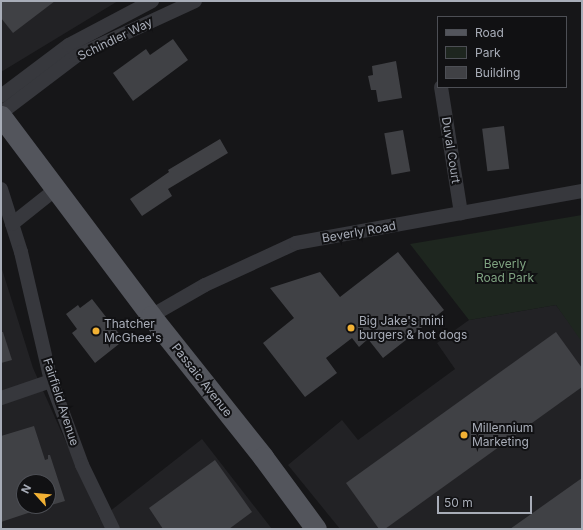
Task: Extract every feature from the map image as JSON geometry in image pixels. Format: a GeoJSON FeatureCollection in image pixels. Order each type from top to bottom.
{"type":"FeatureCollection","features":[{"type":"Feature","properties":{"kind":"main road","name":"Passaic Avenue"},"geometry":{"type":"LineString","coordinates":[[1,116],[151,316],[275,473],[316,529]]}},
{"type":"Feature","properties":{"kind":"street","name":"Schindler Way"},"geometry":{"type":"LineString","coordinates":[[1,96],[69,45],[152,1]]}},
{"type":"Feature","properties":{"kind":"street","name":"Schindler Way"},"geometry":{"type":"LineString","coordinates":[[1,112],[76,56],[195,1]]}},
{"type":"Feature","properties":{"kind":"street","name":"Duval Court"},"geometry":{"type":"LineString","coordinates":[[441,88],[460,213]]}},
{"type":"Feature","properties":{"kind":"street","name":"Fairfield Avenue"},"geometry":{"type":"LineString","coordinates":[[1,189],[21,252],[51,381],[82,465],[113,529]]}},
{"type":"Feature","properties":{"kind":"street"},"geometry":{"type":"LineString","coordinates":[[12,224],[56,189]]}},
{"type":"Feature","properties":{"kind":"street","name":"Beverly Road"},"geometry":{"type":"LineString","coordinates":[[151,316],[205,285],[296,243],[582,191]]}},
{"type":"Feature","properties":{"kind":"street"},"geometry":{"type":"LineString","coordinates":[[1,398],[51,381]]}},
{"type":"Feature","properties":{"kind":"shaded area"},"geometry":{"type":"Polygon","coordinates":[[[1,1],[118,1],[1,72],[1,1]]]}},
{"type":"Feature","properties":{"kind":"shaded area"},"geometry":{"type":"Polygon","coordinates":[[[1,266],[33,368],[100,519],[202,439],[272,529],[1,529],[1,266]]]}},
{"type":"Feature","properties":{"kind":"shaded area"},"geometry":{"type":"Polygon","coordinates":[[[556,305],[582,340],[582,529],[340,529],[288,465],[342,420],[358,440],[455,369],[437,343],[469,320],[556,305]]]}},
{"type":"Feature","properties":{"kind":"green space","name":"Beverly Road Park"},"geometry":{"type":"Polygon","coordinates":[[[582,215],[582,342],[556,305],[469,320],[410,244],[582,215]]]}},
{"type":"Feature","properties":{"kind":"building"},"geometry":{"type":"Polygon","coordinates":[[[1,1],[55,1],[13,33],[1,18],[1,1]]]}},
{"type":"Feature","properties":{"kind":"building"},"geometry":{"type":"Polygon","coordinates":[[[173,39],[188,60],[133,101],[113,73],[146,49],[150,55],[173,39]]]}},
{"type":"Feature","properties":{"kind":"building"},"geometry":{"type":"Polygon","coordinates":[[[396,61],[402,98],[378,102],[376,90],[371,90],[368,76],[373,75],[372,66],[396,61]]]}},
{"type":"Feature","properties":{"kind":"building"},"geometry":{"type":"Polygon","coordinates":[[[504,126],[509,169],[487,171],[482,129],[504,126]]]}},
{"type":"Feature","properties":{"kind":"building"},"geometry":{"type":"Polygon","coordinates":[[[403,130],[410,171],[392,175],[384,133],[403,130]]]}},
{"type":"Feature","properties":{"kind":"building"},"geometry":{"type":"Polygon","coordinates":[[[220,139],[228,153],[168,189],[172,196],[142,216],[130,199],[169,172],[168,170],[220,139]]]}},
{"type":"Feature","properties":{"kind":"building","name":"Big Jake's mini burgers & hot dogs"},"geometry":{"type":"Polygon","coordinates":[[[398,252],[444,310],[383,358],[368,339],[359,347],[352,338],[326,358],[337,373],[305,397],[263,343],[294,318],[270,288],[320,272],[340,297],[398,252]]]}},
{"type":"Feature","properties":{"kind":"building","name":"Thatcher McGhee's"},"geometry":{"type":"Polygon","coordinates":[[[92,299],[124,340],[95,363],[72,333],[77,329],[66,314],[78,305],[80,308],[92,299]]]}},
{"type":"Feature","properties":{"kind":"building"},"geometry":{"type":"Polygon","coordinates":[[[1,332],[3,332],[12,360],[1,363],[1,332]]]}},
{"type":"Feature","properties":{"kind":"building","name":"Millennium Marketing"},"geometry":{"type":"Polygon","coordinates":[[[556,332],[582,368],[582,387],[385,529],[379,529],[346,483],[556,332]]]}},
{"type":"Feature","properties":{"kind":"building"},"geometry":{"type":"Polygon","coordinates":[[[34,426],[45,460],[48,459],[48,455],[50,455],[65,501],[56,504],[56,474],[16,474],[16,514],[25,514],[1,522],[1,436],[34,426]]]}},
{"type":"Feature","properties":{"kind":"building"},"geometry":{"type":"Polygon","coordinates":[[[215,460],[252,512],[229,529],[163,529],[149,508],[215,460]]]}},
{"type":"Feature","properties":{"kind":"building"},"geometry":{"type":"Polygon","coordinates":[[[582,478],[582,529],[510,529],[582,478]]]}},
{"type":"Feature","properties":{"kind":"place","name":"Big Jake's mini burgers & hot dogs"},"geometry":{"type":"Point","coordinates":[351,328]}},
{"type":"Feature","properties":{"kind":"place","name":"Thatcher McGhee's"},"geometry":{"type":"Point","coordinates":[96,331]}},
{"type":"Feature","properties":{"kind":"place","name":"Millennium Marketing"},"geometry":{"type":"Point","coordinates":[464,435]}}]}
